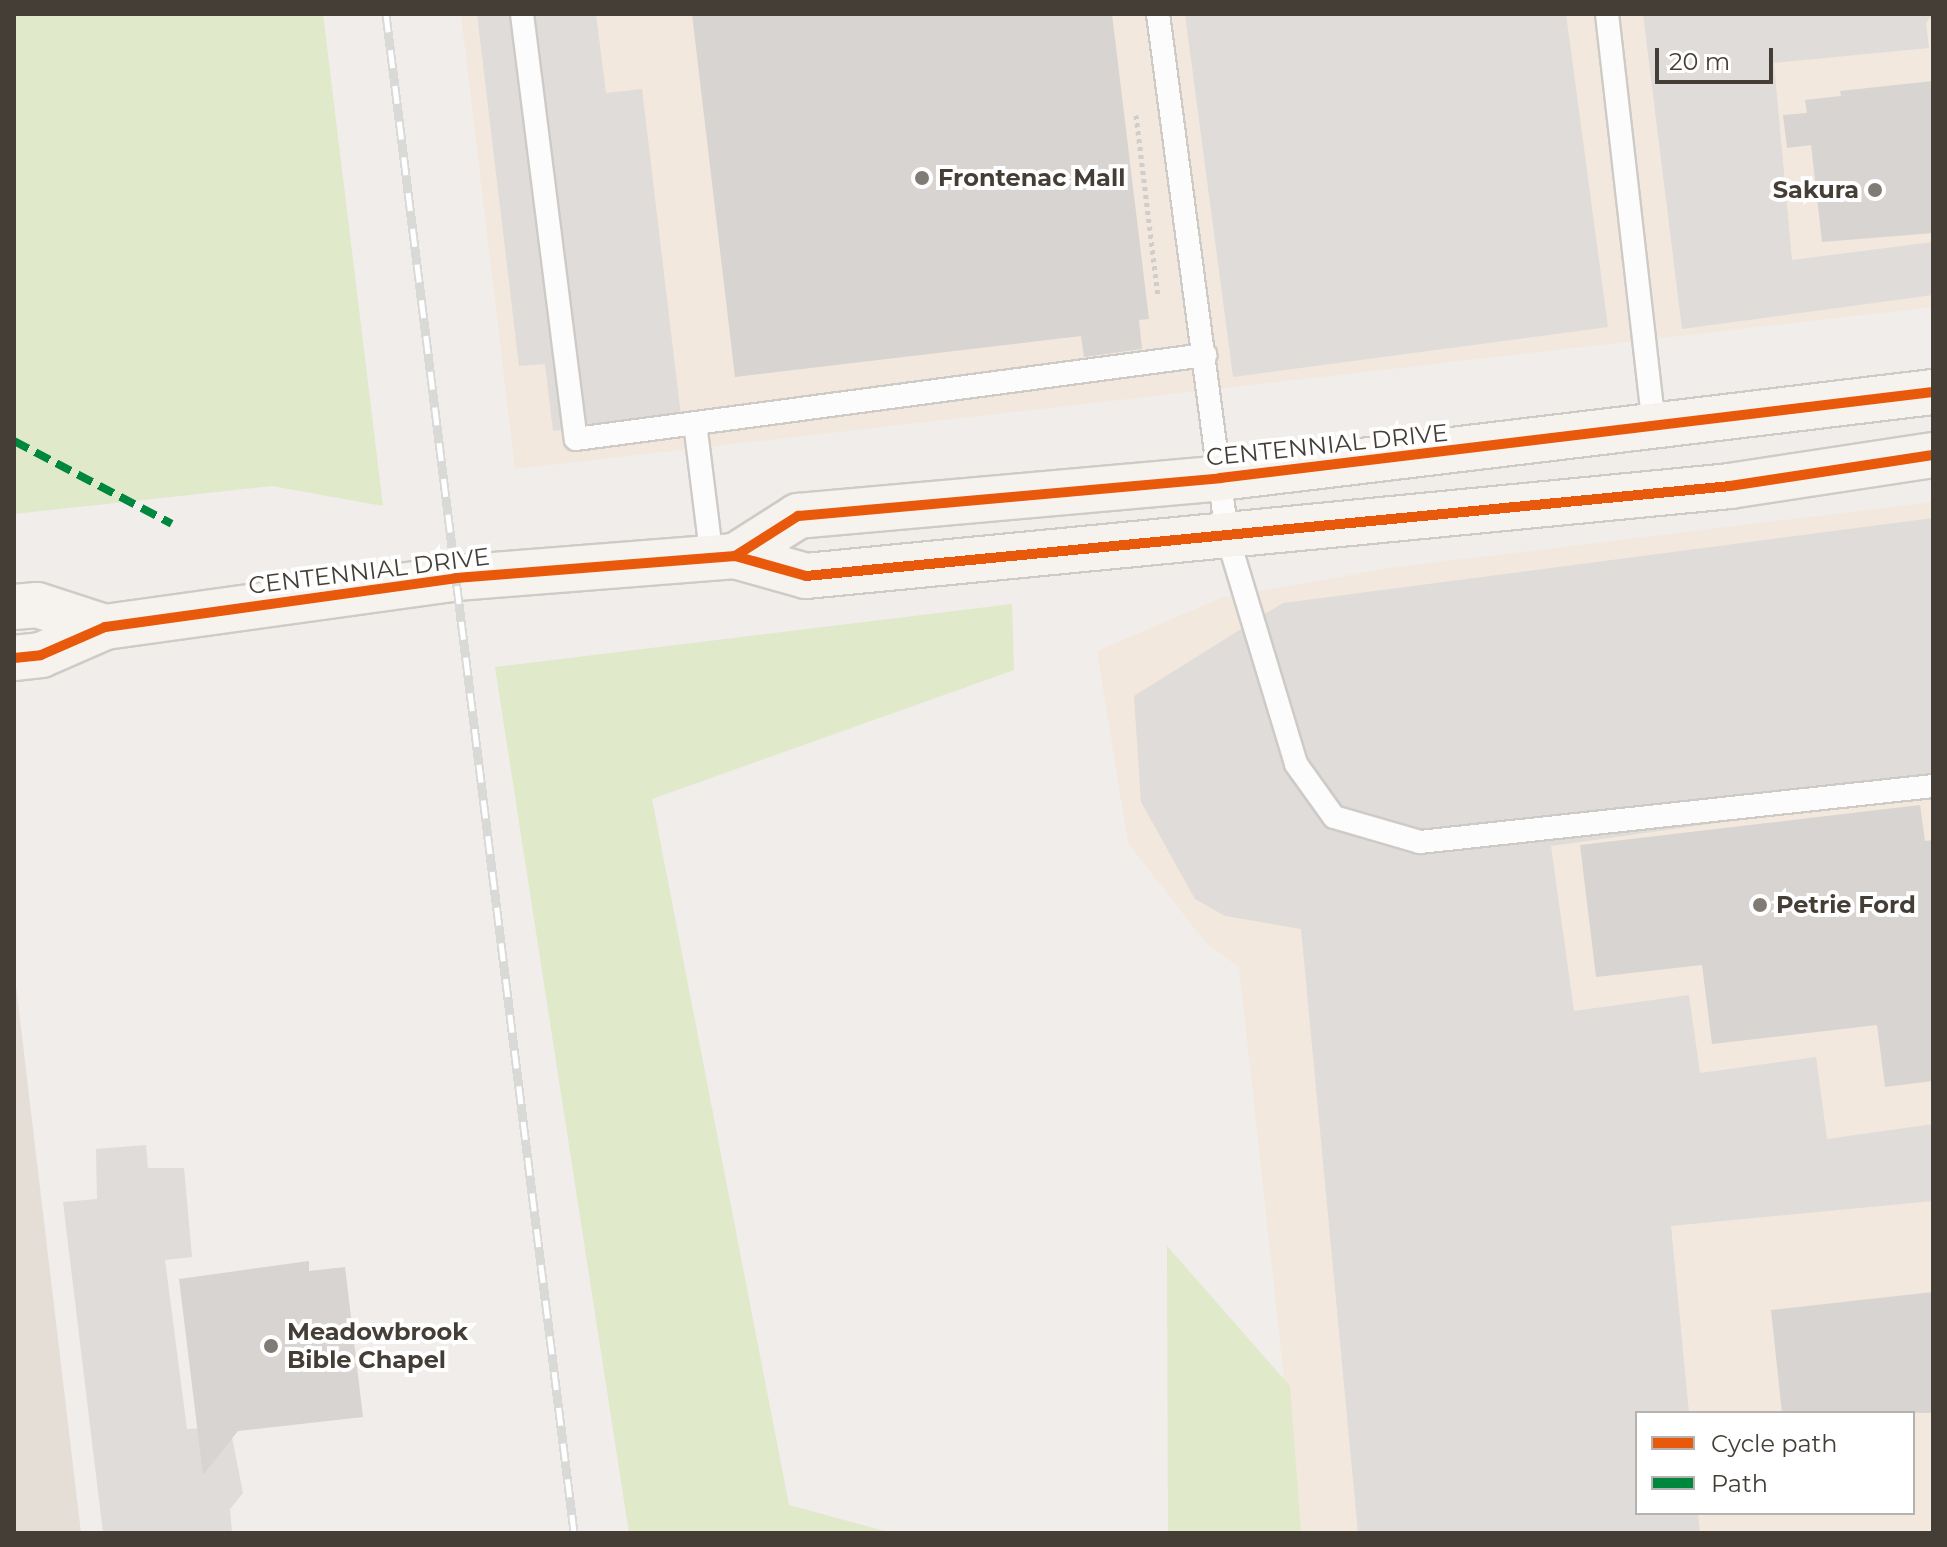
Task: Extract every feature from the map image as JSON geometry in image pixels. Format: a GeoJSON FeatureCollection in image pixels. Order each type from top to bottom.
{"type":"FeatureCollection","features":[{"type":"Feature","properties":{"kind":"main road","name":"CENTENNIAL DRIVE"},"geometry":{"type":"LineString","coordinates":[[724,557],[798,516],[1220,478],[1933,392]]}},
{"type":"Feature","properties":{"kind":"main road","name":"CENTENNIAL DRIVE"},"geometry":{"type":"LineString","coordinates":[[14,658],[41,655],[105,627],[456,578],[724,557],[806,576],[1730,486],[1933,455]]}},
{"type":"Feature","properties":{"kind":"main road","name":"CENTENNIAL DRIVE"},"geometry":{"type":"LineString","coordinates":[[14,607],[37,605],[105,627]]}},
{"type":"Feature","properties":{"kind":"lane"},"geometry":{"type":"LineString","coordinates":[[522,14],[576,439],[1205,355]]}},
{"type":"Feature","properties":{"kind":"lane"},"geometry":{"type":"LineString","coordinates":[[1158,14],[1227,535],[1296,764],[1334,817],[1420,842],[1933,786]]}},
{"type":"Feature","properties":{"kind":"lane"},"geometry":{"type":"LineString","coordinates":[[1607,14],[1654,428]]}},
{"type":"Feature","properties":{"kind":"lane"},"geometry":{"type":"LineString","coordinates":[[695,423],[724,557]]}},
{"type":"Feature","properties":{"kind":"path"},"geometry":{"type":"LineString","coordinates":[[1136,108],[1158,297]]}},
{"type":"Feature","properties":{"kind":"shaded area"},"geometry":{"type":"Polygon","coordinates":[[[461,14],[1933,14],[1933,307],[515,469],[461,14]]]}},
{"type":"Feature","properties":{"kind":"shaded area"},"geometry":{"type":"Polygon","coordinates":[[[477,14],[596,14],[606,93],[642,89],[681,416],[553,431],[545,364],[519,366],[477,14]]]}},
{"type":"Feature","properties":{"kind":"shaded area"},"geometry":{"type":"Polygon","coordinates":[[[1185,14],[1566,14],[1608,327],[1233,377],[1185,14]]]}},
{"type":"Feature","properties":{"kind":"shaded area"},"geometry":{"type":"Polygon","coordinates":[[[1643,14],[1933,14],[1926,23],[1929,48],[1774,63],[1792,260],[1933,242],[1933,295],[1682,329],[1643,14]]]}},
{"type":"Feature","properties":{"kind":"shaded area"},"geometry":{"type":"Polygon","coordinates":[[[1933,502],[1933,1533],[1301,1533],[1239,967],[1206,943],[1128,843],[1097,651],[1221,598],[1390,568],[1933,502]]]}},
{"type":"Feature","properties":{"kind":"shaded area"},"geometry":{"type":"Polygon","coordinates":[[[1933,518],[1933,793],[1551,846],[1574,1011],[1689,995],[1700,1073],[1816,1057],[1827,1139],[1933,1124],[1933,1201],[1671,1226],[1689,1411],[1635,1411],[1635,1515],[1698,1515],[1700,1533],[1358,1533],[1301,929],[1225,916],[1195,899],[1141,802],[1134,696],[1283,603],[1933,518]]]}},
{"type":"Feature","properties":{"kind":"shaded area"},"geometry":{"type":"Polygon","coordinates":[[[14,969],[81,1533],[14,1533],[14,969]]]}},
{"type":"Feature","properties":{"kind":"shaded area"},"geometry":{"type":"Polygon","coordinates":[[[146,1145],[148,1168],[184,1168],[192,1257],[165,1260],[187,1429],[230,1427],[243,1493],[230,1509],[232,1533],[103,1533],[63,1202],[97,1199],[96,1149],[146,1145]]]}},
{"type":"Feature","properties":{"kind":"green space"},"geometry":{"type":"Polygon","coordinates":[[[14,14],[323,14],[383,506],[272,486],[14,514],[14,14]]]}},
{"type":"Feature","properties":{"kind":"green space"},"geometry":{"type":"Polygon","coordinates":[[[1012,604],[1014,670],[652,799],[789,1505],[892,1533],[629,1533],[495,667],[1012,604]]]}},
{"type":"Feature","properties":{"kind":"green space"},"geometry":{"type":"Polygon","coordinates":[[[1167,1246],[1290,1386],[1301,1533],[1168,1533],[1167,1246]]]}},
{"type":"Feature","properties":{"kind":"building","name":"Frontenac Mall"},"geometry":{"type":"Polygon","coordinates":[[[692,14],[1112,14],[1149,319],[1139,320],[1142,349],[1084,357],[1081,336],[735,377],[692,14]]]}},
{"type":"Feature","properties":{"kind":"building","name":"Sakura"},"geometry":{"type":"Polygon","coordinates":[[[1933,81],[1933,233],[1822,242],[1811,145],[1787,148],[1783,115],[1807,113],[1805,100],[1841,96],[1840,91],[1933,81]]]}},
{"type":"Feature","properties":{"kind":"building","name":"Petrie Ford"},"geometry":{"type":"Polygon","coordinates":[[[1920,805],[1925,841],[1933,840],[1933,1081],[1885,1087],[1877,1025],[1712,1044],[1702,965],[1596,977],[1580,845],[1920,805]]]}},
{"type":"Feature","properties":{"kind":"building","name":"Meadowbrook Bible Chapel"},"geometry":{"type":"Polygon","coordinates":[[[309,1261],[309,1271],[345,1267],[363,1417],[238,1431],[203,1475],[179,1279],[309,1261]]]}},
{"type":"Feature","properties":{"kind":"building"},"geometry":{"type":"Polygon","coordinates":[[[1933,1292],[1933,1413],[1782,1411],[1771,1310],[1933,1292]]]}},
{"type":"Feature","properties":{"kind":"railway"},"geometry":{"type":"LineString","coordinates":[[386,14],[574,1533]]}},
{"type":"Feature","properties":{"kind":"marked path"},"geometry":{"type":"LineString","coordinates":[[14,441],[172,524]]}},
{"type":"Feature","properties":{"kind":"cycle path"},"geometry":{"type":"LineString","coordinates":[[735,556],[798,516],[1220,478],[1933,392]]}},
{"type":"Feature","properties":{"kind":"cycle path"},"geometry":{"type":"LineString","coordinates":[[14,658],[41,655],[105,627],[456,578],[735,556],[806,576],[1730,486],[1933,455]]}},
{"type":"Feature","properties":{"kind":"place","name":"Frontenac Mall"},"geometry":{"type":"Point","coordinates":[922,178]}},
{"type":"Feature","properties":{"kind":"place","name":"Sakura"},"geometry":{"type":"Point","coordinates":[1875,190]}},
{"type":"Feature","properties":{"kind":"place","name":"Petrie Ford"},"geometry":{"type":"Point","coordinates":[1760,905]}},
{"type":"Feature","properties":{"kind":"place","name":"Meadowbrook Bible Chapel"},"geometry":{"type":"Point","coordinates":[271,1346]}}]}
